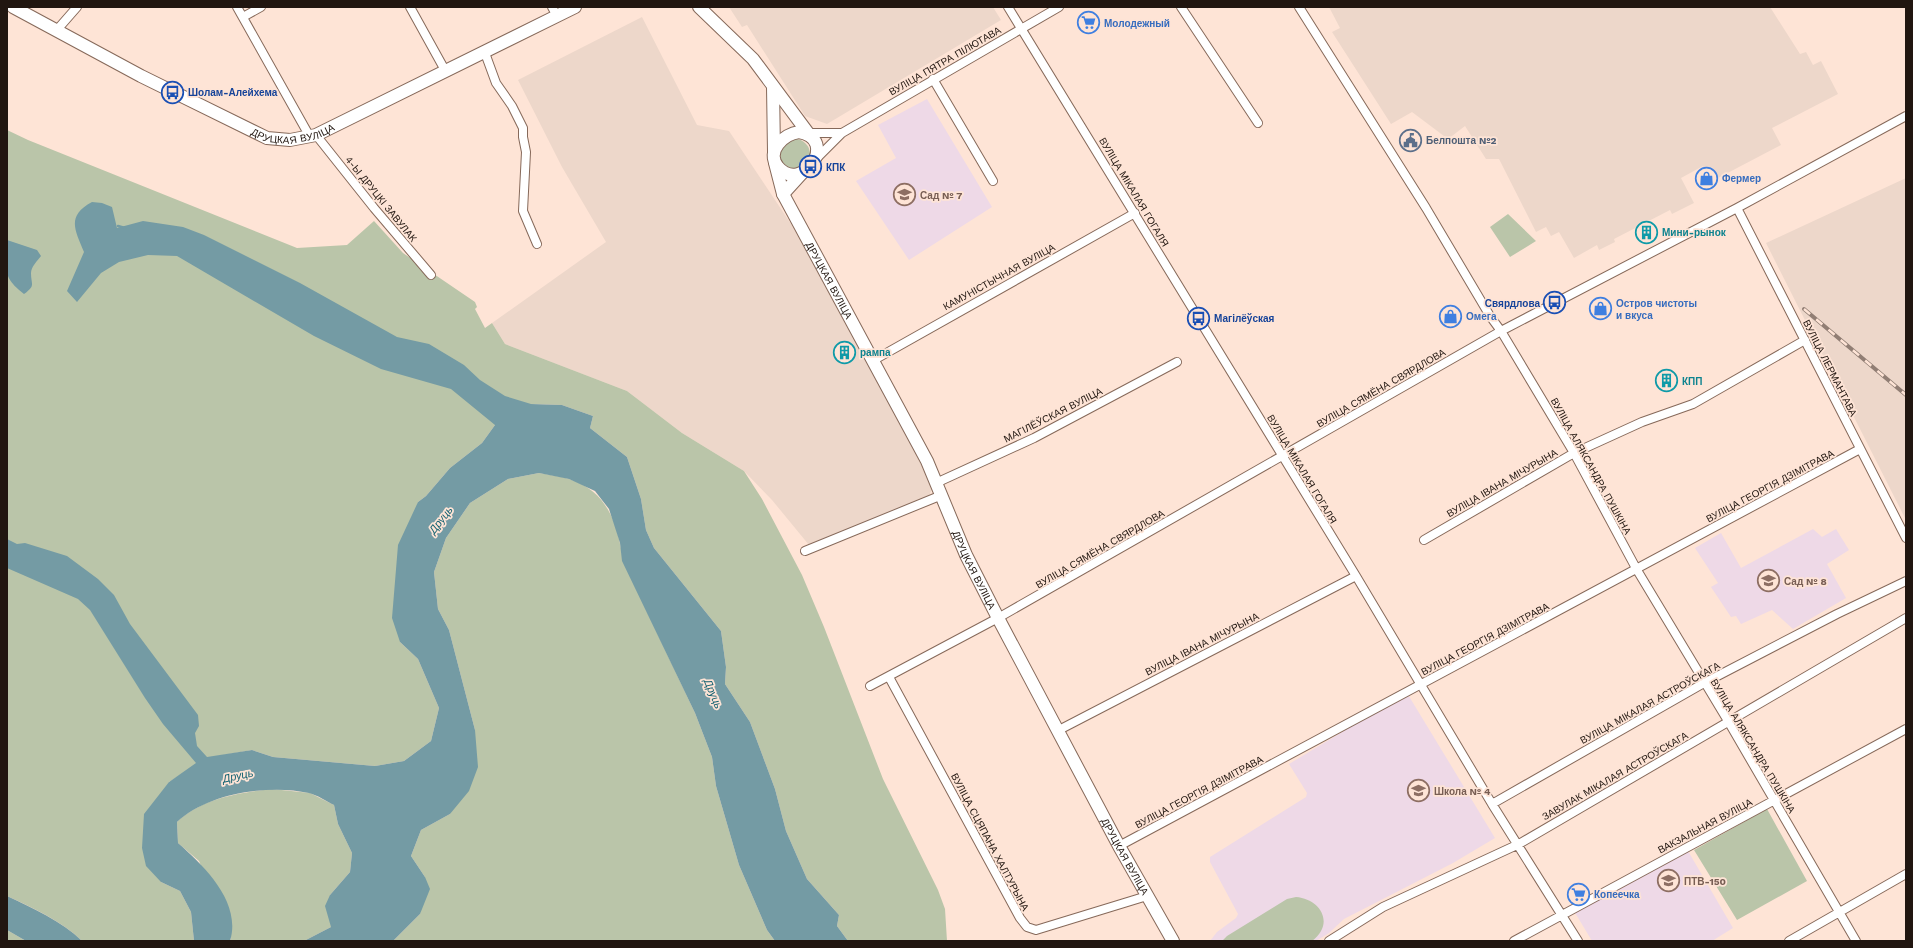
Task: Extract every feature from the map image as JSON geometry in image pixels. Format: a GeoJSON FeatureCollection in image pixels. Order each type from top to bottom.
{"type":"FeatureCollection","features":[{"type":"Feature","properties":{"kind":"main road","name":"ДРУЦКАЯ ВУЛІЦА"},"geometry":{"type":"LineString","coordinates":[[13,7],[172,92],[267,138],[290,140],[313,136],[485,53],[555,11],[575,7]]}},
{"type":"Feature","properties":{"kind":"main road"},"geometry":{"type":"LineString","coordinates":[[699,7],[753,59],[816,144],[818,153],[815,160],[783,194]]}},
{"type":"Feature","properties":{"kind":"main road","name":"ДРУЦКАЯ ВУЛІЦА"},"geometry":{"type":"LineString","coordinates":[[773,87],[775,158],[783,194],[874,360],[927,461],[966,555],[998,618],[1119,846],[1173,941]]}},
{"type":"Feature","properties":{"kind":"main road"},"geometry":{"type":"LineString","coordinates":[[803,172],[790,175],[783,172],[775,158],[779,142],[785,136],[799,132],[808,134]]}},
{"type":"Feature","properties":{"kind":"street"},"geometry":{"type":"LineString","coordinates":[[56,31],[77,7]]}},
{"type":"Feature","properties":{"kind":"street","name":"4-Ы ДРУЦКІ ЗАВУЛАК"},"geometry":{"type":"LineString","coordinates":[[237,7],[313,136],[431,275]]}},
{"type":"Feature","properties":{"kind":"street"},"geometry":{"type":"LineString","coordinates":[[243,17],[261,7]]}},
{"type":"Feature","properties":{"kind":"street"},"geometry":{"type":"LineString","coordinates":[[410,7],[446,72]]}},
{"type":"Feature","properties":{"kind":"street","name":"ВУЛІЦА МІКАЛАЯ ГОГАЛЯ"},"geometry":{"type":"LineString","coordinates":[[1008,7],[1356,576],[1492,804],[1578,941]]}},
{"type":"Feature","properties":{"kind":"street","name":"ВУЛІЦА ПЯТРА ПІЛЮТАВА"},"geometry":{"type":"LineString","coordinates":[[815,160],[842,133],[1059,7]]}},
{"type":"Feature","properties":{"kind":"street"},"geometry":{"type":"LineString","coordinates":[[1181,7],[1258,123]]}},
{"type":"Feature","properties":{"kind":"street","name":"ВУЛІЦА АЛЯКСАНДРА ПУШКІНА"},"geometry":{"type":"LineString","coordinates":[[1299,7],[1426,208],[1574,453],[1637,570],[1728,721],[1840,911],[1856,941]]}},
{"type":"Feature","properties":{"kind":"street"},"geometry":{"type":"LineString","coordinates":[[485,53],[496,83],[512,106],[523,128],[526,152],[523,211],[536,244]]}},
{"type":"Feature","properties":{"kind":"street"},"geometry":{"type":"LineString","coordinates":[[933,79],[993,181]]}},
{"type":"Feature","properties":{"kind":"street","name":"ВУЛІЦА СЯМЁНА СВЯРДЛОВА"},"geometry":{"type":"LineString","coordinates":[[870,686],[998,618],[1501,331],[1737,208],[1906,116]]}},
{"type":"Feature","properties":{"kind":"street","name":"ВУЛІЦА ПЯТРА ПІЛЮТАВА"},"geometry":{"type":"LineString","coordinates":[[808,134],[842,133]]}},
{"type":"Feature","properties":{"kind":"street","name":"ВУЛІЦА ЛЕРМАНТАВА"},"geometry":{"type":"LineString","coordinates":[[1737,208],[1906,538]]}},
{"type":"Feature","properties":{"kind":"street","name":"КАМУНІСТЫЧНАЯ ВУЛІЦА"},"geometry":{"type":"LineString","coordinates":[[874,360],[1134,213]]}},
{"type":"Feature","properties":{"kind":"street","name":"ВУЛІЦА ІВАНА МІЧУРЫНА"},"geometry":{"type":"LineString","coordinates":[[1424,540],[1574,453],[1642,422],[1693,404],[1805,340]]}},
{"type":"Feature","properties":{"kind":"street","name":"МАГІЛЁЎСКАЯ ВУЛІЦА"},"geometry":{"type":"LineString","coordinates":[[936,483],[1034,438],[1177,362]]}},
{"type":"Feature","properties":{"kind":"street","name":"ВУЛІЦА ГЕОРГІЯ ДЗІМІТРАВА"},"geometry":{"type":"LineString","coordinates":[[1119,846],[1637,570],[1860,449]]}},
{"type":"Feature","properties":{"kind":"street"},"geometry":{"type":"LineString","coordinates":[[805,551],[942,495]]}},
{"type":"Feature","properties":{"kind":"street","name":"ВУЛІЦА ІВАНА МІЧУРЫНА"},"geometry":{"type":"LineString","coordinates":[[1057,731],[1356,576]]}},
{"type":"Feature","properties":{"kind":"street","name":"ВУЛІЦА МІКАЛАЯ АСТРОЎСКАГА"},"geometry":{"type":"LineString","coordinates":[[1492,804],[1704,683],[1837,614],[1906,581]]}},
{"type":"Feature","properties":{"kind":"street","name":"ЗАВУЛАК МІКАЛАЯ АСТРОЎСКАГА"},"geometry":{"type":"LineString","coordinates":[[1329,941],[1383,907],[1518,844],[1906,618]]}},
{"type":"Feature","properties":{"kind":"street","name":"ВУЛІЦА СЦЯПАНА ХАЛТУРЫНА"},"geometry":{"type":"LineString","coordinates":[[889,677],[1016,912],[1027,927],[1036,930],[1147,896]]}},
{"type":"Feature","properties":{"kind":"street","name":"ВАКЗАЛЬНАЯ ВУЛІЦА"},"geometry":{"type":"LineString","coordinates":[[1514,941],[1906,729]]}},
{"type":"Feature","properties":{"kind":"street"},"geometry":{"type":"LineString","coordinates":[[1789,941],[1906,874]]}},
{"type":"Feature","properties":{"kind":"shaded area"},"geometry":{"type":"Polygon","coordinates":[[[729,7],[993,7],[1001,20],[827,124],[805,116],[747,25],[742,27],[729,7]]]}},
{"type":"Feature","properties":{"kind":"shaded area"},"geometry":{"type":"Polygon","coordinates":[[[1329,7],[1770,7],[1800,54],[1806,52],[1813,65],[1821,61],[1838,94],[1772,128],[1781,145],[1718,178],[1712,167],[1705,170],[1703,166],[1681,178],[1694,203],[1672,214],[1670,210],[1614,239],[1615,242],[1599,250],[1597,245],[1574,258],[1559,232],[1551,236],[1546,227],[1536,232],[1499,159],[1486,159],[1465,126],[1448,139],[1412,112],[1391,124],[1332,32],[1340,28],[1329,7]]]}},
{"type":"Feature","properties":{"kind":"shaded area"},"geometry":{"type":"Polygon","coordinates":[[[642,17],[697,125],[729,131],[799,236],[913,447],[932,489],[929,496],[809,545],[772,500],[744,471],[682,433],[627,391],[505,344],[492,323],[606,242],[562,167],[518,80],[642,17]]]}},
{"type":"Feature","properties":{"kind":"shaded area"},"geometry":{"type":"Polygon","coordinates":[[[927,99],[992,207],[909,260],[856,181],[896,158],[878,125],[927,99]]]}},
{"type":"Feature","properties":{"kind":"shaded area"},"geometry":{"type":"Polygon","coordinates":[[[1906,178],[1906,520],[1766,243],[1906,178]]]}},
{"type":"Feature","properties":{"kind":"shaded area"},"geometry":{"type":"Polygon","coordinates":[[[1813,529],[1822,537],[1836,529],[1849,550],[1827,564],[1846,598],[1793,629],[1772,610],[1741,624],[1736,616],[1731,617],[1711,587],[1718,583],[1695,548],[1721,533],[1741,568],[1813,529]]]}},
{"type":"Feature","properties":{"kind":"shaded area"},"geometry":{"type":"Polygon","coordinates":[[[1407,693],[1495,838],[1453,863],[1344,919],[1329,933],[1316,941],[1210,941],[1217,932],[1236,918],[1238,914],[1210,862],[1210,857],[1306,797],[1307,793],[1289,764],[1407,693]]]}},
{"type":"Feature","properties":{"kind":"shaded area","name":"ПТВ-150"},"geometry":{"type":"Polygon","coordinates":[[[1688,851],[1733,928],[1712,941],[1592,941],[1574,911],[1688,851]]]}},
{"type":"Feature","properties":{"kind":"green space"},"geometry":{"type":"Polygon","coordinates":[[[7,130],[28,140],[297,248],[347,245],[374,221],[403,253],[475,302],[477,307],[475,309],[485,328],[492,323],[505,344],[627,391],[682,433],[744,471],[762,499],[802,575],[824,627],[883,779],[938,890],[945,909],[947,941],[848,941],[837,926],[839,915],[807,879],[786,831],[775,789],[750,722],[725,684],[726,667],[721,631],[654,548],[646,530],[641,499],[627,457],[590,428],[593,416],[562,405],[531,404],[495,425],[482,443],[450,468],[426,496],[418,502],[400,642],[418,659],[439,708],[431,741],[404,761],[375,766],[273,757],[252,750],[207,758],[169,782],[161,882],[180,891],[191,912],[194,941],[82,941],[66,927],[56,921],[7,896],[7,130]]]}},
{"type":"Feature","properties":{"kind":"green space"},"geometry":{"type":"Polygon","coordinates":[[[795,139],[801,140],[809,148],[809,160],[801,168],[795,169],[789,168],[781,160],[780,154],[781,148],[789,140],[795,139]]]}},
{"type":"Feature","properties":{"kind":"green space"},"geometry":{"type":"Polygon","coordinates":[[[1508,214],[1536,241],[1510,257],[1490,227],[1508,214]]]}},
{"type":"Feature","properties":{"kind":"green space"},"geometry":{"type":"Polygon","coordinates":[[[539,473],[566,478],[582,484],[602,501],[609,511],[618,535],[623,561],[695,713],[712,757],[716,786],[739,865],[767,930],[775,941],[393,941],[420,914],[425,877],[411,856],[421,830],[450,814],[475,730],[449,630],[438,609],[434,572],[446,538],[470,503],[508,479],[539,473]]]}},
{"type":"Feature","properties":{"kind":"green space"},"geometry":{"type":"Polygon","coordinates":[[[272,789],[310,793],[334,805],[338,824],[352,853],[350,872],[330,895],[331,927],[304,941],[230,941],[231,937],[199,861],[178,843],[177,822],[198,807],[209,802],[247,792],[272,789]]]}},
{"type":"Feature","properties":{"kind":"green space"},"geometry":{"type":"Polygon","coordinates":[[[1767,809],[1807,881],[1737,920],[1694,850],[1767,809]]]}},
{"type":"Feature","properties":{"kind":"green space"},"geometry":{"type":"Polygon","coordinates":[[[1296,897],[1312,902],[1322,913],[1324,920],[1323,927],[1312,941],[1222,941],[1227,936],[1287,899],[1296,897]]]}},
{"type":"Feature","properties":{"kind":"green space"},"geometry":{"type":"Polygon","coordinates":[[[7,930],[26,941],[7,941],[7,930]]]}},
{"type":"Feature","properties":{"kind":"water","name":"Друць"},"geometry":{"type":"Polygon","coordinates":[[[92,202],[102,203],[112,207],[117,228],[143,221],[183,227],[204,235],[300,283],[397,337],[429,344],[464,365],[480,380],[505,396],[531,404],[562,405],[593,416],[590,428],[627,457],[641,499],[646,530],[654,548],[721,631],[726,667],[725,684],[750,722],[775,789],[786,831],[807,879],[839,915],[837,926],[848,941],[775,941],[767,930],[739,865],[716,786],[712,757],[695,713],[622,561],[620,543],[609,509],[595,491],[569,479],[539,473],[508,479],[470,503],[446,538],[434,572],[438,609],[449,630],[475,730],[478,767],[469,791],[450,814],[421,830],[411,856],[425,877],[430,889],[420,914],[393,941],[304,941],[331,927],[325,906],[330,895],[350,872],[352,853],[338,824],[334,805],[309,793],[293,790],[240,793],[205,804],[190,812],[177,822],[178,843],[209,874],[226,899],[231,912],[232,927],[230,941],[194,941],[191,912],[180,891],[161,882],[146,866],[142,848],[144,814],[169,782],[196,763],[163,724],[90,610],[78,599],[7,568],[7,539],[17,544],[25,543],[67,556],[98,579],[114,595],[130,624],[198,715],[199,726],[195,733],[197,746],[207,757],[252,750],[273,757],[375,766],[404,761],[431,741],[439,708],[418,659],[400,642],[392,618],[398,545],[418,502],[426,496],[450,468],[482,443],[495,425],[451,389],[381,369],[314,336],[177,256],[148,255],[119,262],[101,273],[77,302],[67,291],[84,252],[75,224],[79,213],[84,207],[92,202]]]}},
{"type":"Feature","properties":{"kind":"water"},"geometry":{"type":"Polygon","coordinates":[[[7,240],[37,250],[41,256],[34,264],[31,271],[32,285],[24,294],[11,282],[6,270],[7,240]]]}},
{"type":"Feature","properties":{"kind":"water"},"geometry":{"type":"Polygon","coordinates":[[[7,896],[56,921],[82,941],[26,941],[7,930],[7,896]]]}},
{"type":"Feature","properties":{"kind":"waterway"},"geometry":{"type":"LineString","coordinates":[[118,226],[125,228]]}},
{"type":"Feature","properties":{"kind":"railway"},"geometry":{"type":"LineString","coordinates":[[1804,309],[1906,395]]}},
{"type":"Feature","properties":{"kind":"place","name":"Молодежный"},"geometry":{"type":"Point","coordinates":[1088,23]}},
{"type":"Feature","properties":{"kind":"place","name":"Шолам-Алейхема"},"geometry":{"type":"Point","coordinates":[172,92]}},
{"type":"Feature","properties":{"kind":"place","name":"Белпошта №2"},"geometry":{"type":"Point","coordinates":[1411,140]}},
{"type":"Feature","properties":{"kind":"place","name":"КПК"},"geometry":{"type":"Point","coordinates":[810,167]}},
{"type":"Feature","properties":{"kind":"place","name":"Фермер"},"geometry":{"type":"Point","coordinates":[1707,178]}},
{"type":"Feature","properties":{"kind":"place","name":"Сад № 7"},"geometry":{"type":"Point","coordinates":[905,195]}},
{"type":"Feature","properties":{"kind":"place","name":"Мини-рынок"},"geometry":{"type":"Point","coordinates":[1646,232]}},
{"type":"Feature","properties":{"kind":"place","name":"Свярдлова"},"geometry":{"type":"Point","coordinates":[1555,303]}},
{"type":"Feature","properties":{"kind":"place","name":"Остров чистоты и вкуса"},"geometry":{"type":"Point","coordinates":[1600,309]}},
{"type":"Feature","properties":{"kind":"place","name":"Омега"},"geometry":{"type":"Point","coordinates":[1451,316]}},
{"type":"Feature","properties":{"kind":"place","name":"Магілёўская"},"geometry":{"type":"Point","coordinates":[1199,318]}},
{"type":"Feature","properties":{"kind":"place","name":"рампа"},"geometry":{"type":"Point","coordinates":[844,352]}},
{"type":"Feature","properties":{"kind":"place","name":"КПП"},"geometry":{"type":"Point","coordinates":[1667,381]}},
{"type":"Feature","properties":{"kind":"place","name":"Сад № 8"},"geometry":{"type":"Point","coordinates":[1769,581]}},
{"type":"Feature","properties":{"kind":"place","name":"Школа № 4"},"geometry":{"type":"Point","coordinates":[1419,791]}},
{"type":"Feature","properties":{"kind":"place","name":"ПТВ-150"},"geometry":{"type":"Point","coordinates":[1669,881]}},
{"type":"Feature","properties":{"kind":"place","name":"Копеечка"},"geometry":{"type":"Point","coordinates":[1578,894]}}]}
